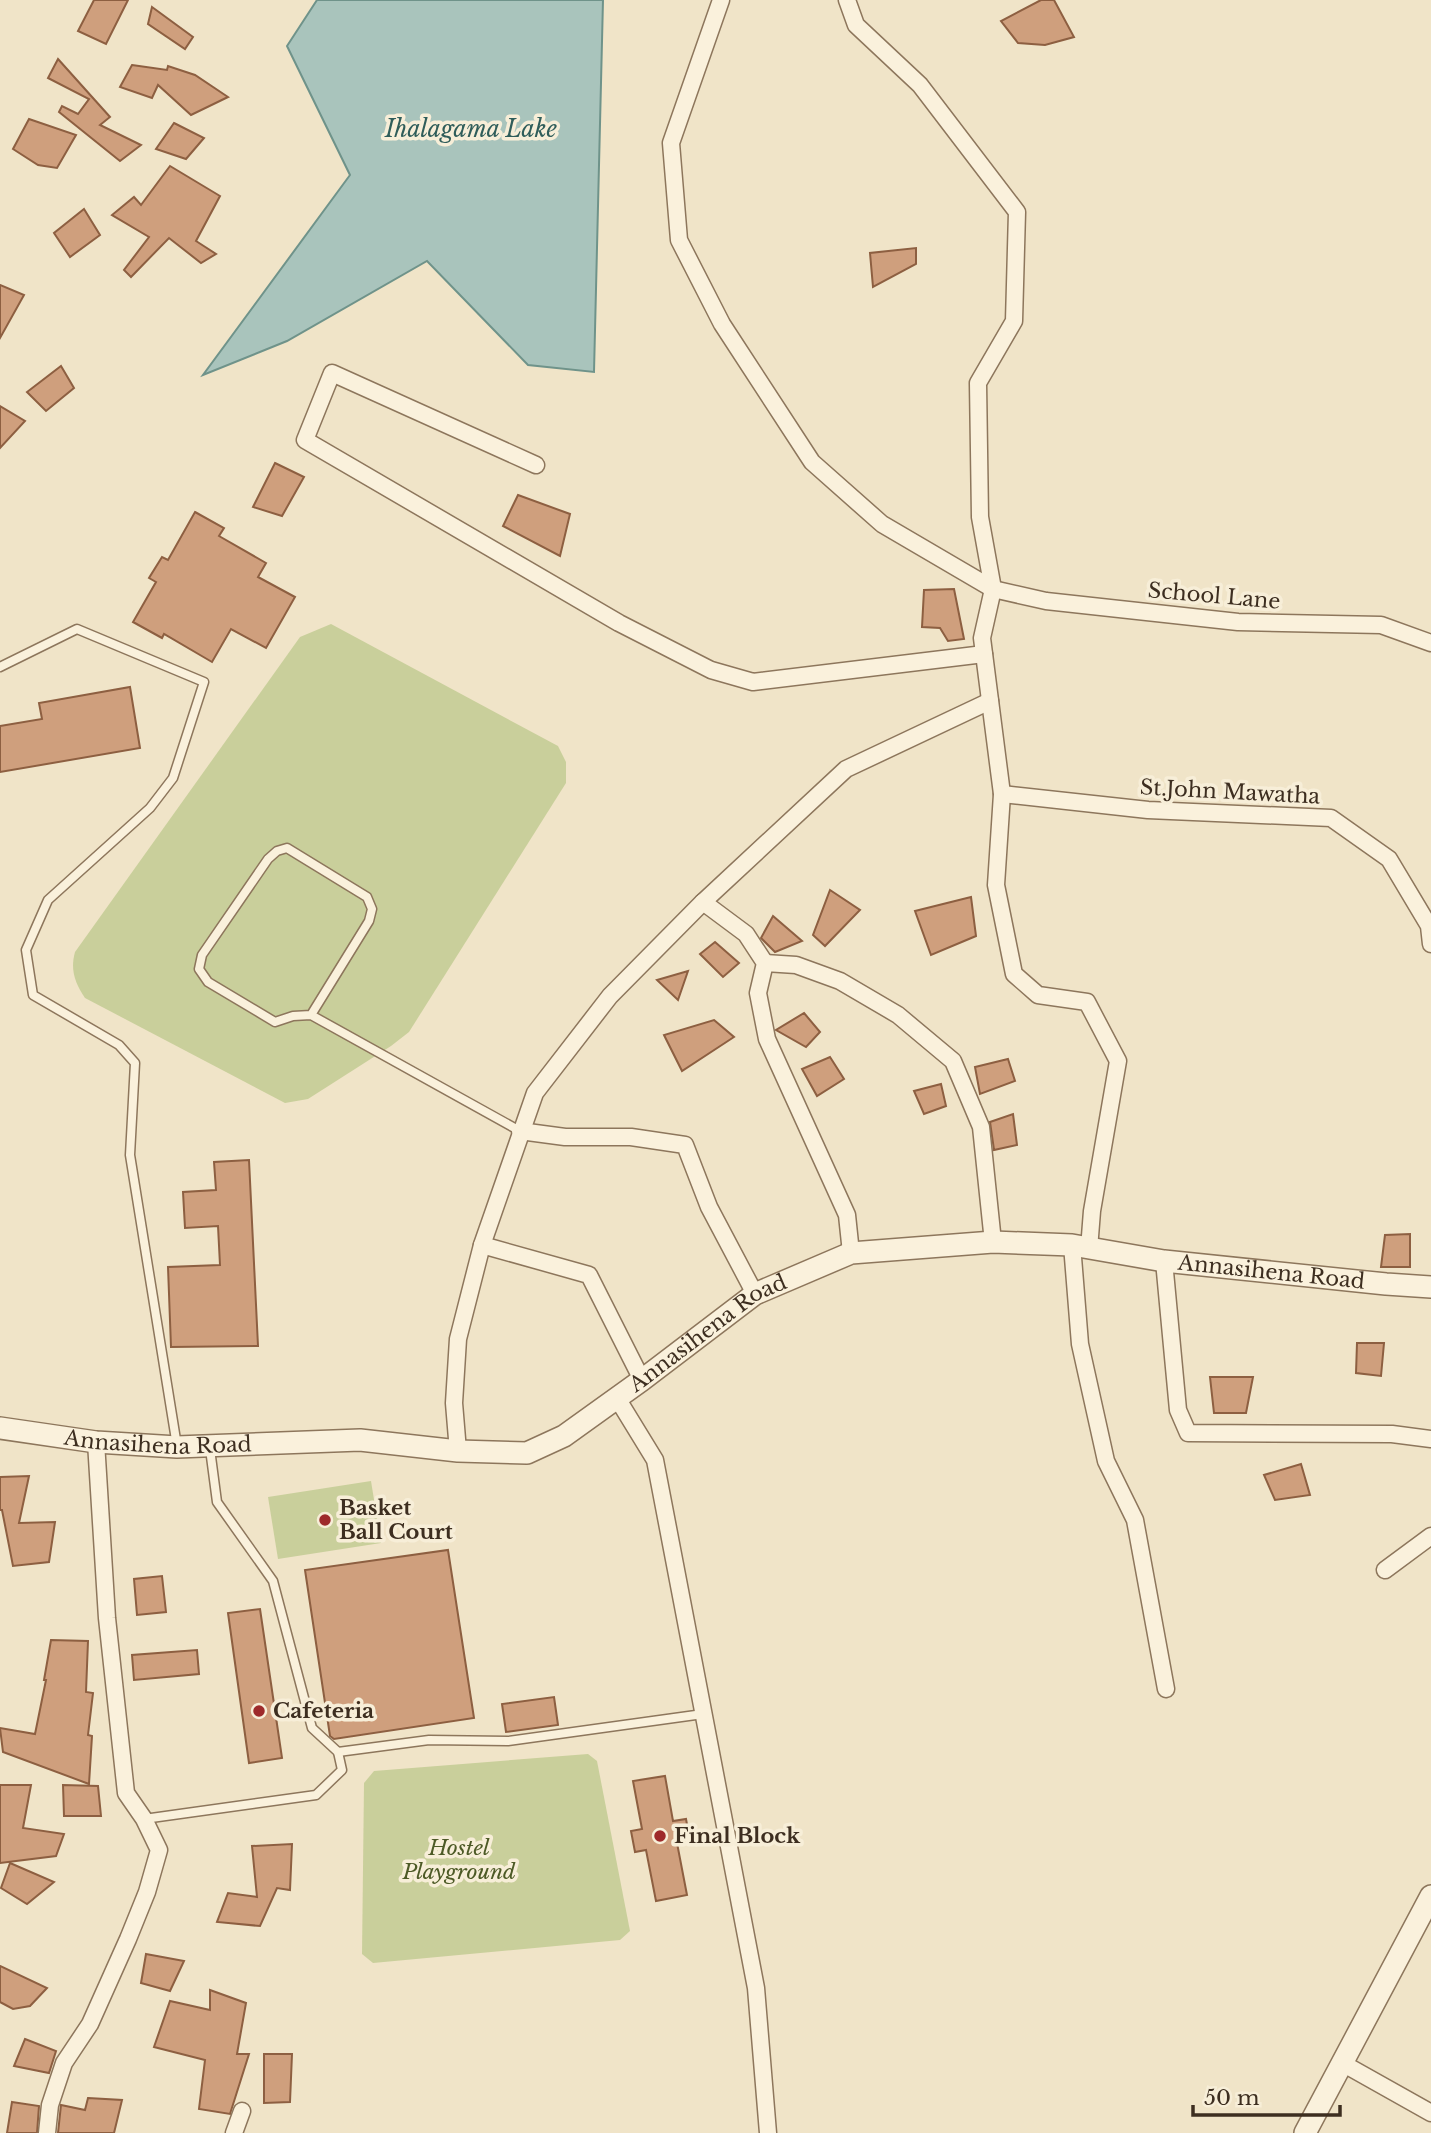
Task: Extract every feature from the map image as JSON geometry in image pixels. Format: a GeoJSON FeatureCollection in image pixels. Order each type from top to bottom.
{"type":"FeatureCollection","features":[{"type":"Feature","properties":{"kind":"street","name":"School Lane"},"geometry":{"type":"LineString","coordinates":[[721,0],[671,143],[679,240],[722,324],[812,462],[882,524],[993,589],[1046,601],[1238,622],[1381,625],[1431,643]]}},
{"type":"Feature","properties":{"kind":"street"},"geometry":{"type":"LineString","coordinates":[[847,0],[856,25],[920,85],[1017,212],[1014,321],[978,383],[980,517],[993,589],[982,638],[1002,794],[996,884],[1014,974],[1038,995],[1087,1002],[1118,1061],[1092,1211],[1080,1247],[1080,1344],[1106,1461],[1135,1520],[1166,1689]]}},
{"type":"Feature","properties":{"kind":"street"},"geometry":{"type":"LineString","coordinates":[[536,465],[332,373],[305,440],[618,623],[710,670],[753,682],[984,654]]}},
{"type":"Feature","properties":{"kind":"street"},"geometry":{"type":"LineString","coordinates":[[457,1451],[454,1403],[458,1339],[482,1245],[535,1093],[610,996],[704,902],[846,769],[990,701]]}},
{"type":"Feature","properties":{"kind":"street","name":"St.John Mawatha"},"geometry":{"type":"LineString","coordinates":[[1002,794],[1148,810],[1331,818],[1389,859],[1429,926],[1431,944]]}},
{"type":"Feature","properties":{"kind":"street"},"geometry":{"type":"LineString","coordinates":[[704,902],[746,934],[765,963],[758,993],[767,1040],[847,1215],[851,1253]]}},
{"type":"Feature","properties":{"kind":"street"},"geometry":{"type":"LineString","coordinates":[[765,963],[796,965],[840,981],[898,1015],[953,1061],[981,1127],[993,1242]]}},
{"type":"Feature","properties":{"kind":"street"},"geometry":{"type":"LineString","coordinates":[[520,1131],[565,1136],[631,1136],[685,1145],[709,1208],[755,1294]]}},
{"type":"Feature","properties":{"kind":"street","name":"Annasihena Road"},"geometry":{"type":"LineString","coordinates":[[0,1427],[96,1442],[177,1447],[360,1440],[457,1451],[527,1453],[564,1436],[755,1294],[851,1253],[993,1242],[1080,1247],[1164,1261],[1431,1287]]}},
{"type":"Feature","properties":{"kind":"street"},"geometry":{"type":"LineString","coordinates":[[482,1245],[589,1275],[642,1380]]}},
{"type":"Feature","properties":{"kind":"street"},"geometry":{"type":"LineString","coordinates":[[1164,1261],[1178,1410],[1188,1433],[1392,1434],[1431,1438]]}},
{"type":"Feature","properties":{"kind":"street"},"geometry":{"type":"LineString","coordinates":[[617,1398],[655,1460],[756,1989],[768,2133]]}},
{"type":"Feature","properties":{"kind":"street"},"geometry":{"type":"LineString","coordinates":[[47,2133],[50,2105],[64,2063],[90,2024],[147,1892],[159,1850],[144,1819],[126,1793],[107,1618],[96,1442]]}},
{"type":"Feature","properties":{"kind":"street"},"geometry":{"type":"LineString","coordinates":[[1385,1570],[1431,1536]]}},
{"type":"Feature","properties":{"kind":"street"},"geometry":{"type":"LineString","coordinates":[[1305,2133],[1431,1896]]}},
{"type":"Feature","properties":{"kind":"street"},"geometry":{"type":"LineString","coordinates":[[1342,2063],[1431,2113]]}},
{"type":"Feature","properties":{"kind":"street"},"geometry":{"type":"LineString","coordinates":[[234,2133],[242,2111]]}},
{"type":"Feature","properties":{"kind":"lane"},"geometry":{"type":"LineString","coordinates":[[0,667],[77,629],[204,682],[173,778],[150,808],[48,900],[26,950],[33,995],[119,1045],[135,1063],[130,1155],[177,1447]]}},
{"type":"Feature","properties":{"kind":"lane"},"geometry":{"type":"LineString","coordinates":[[310,1015],[369,921],[372,909],[367,897],[287,848],[277,851],[268,859],[202,955],[199,970],[208,982],[275,1022],[293,1016],[310,1015],[520,1131]]}},
{"type":"Feature","properties":{"kind":"lane"},"geometry":{"type":"LineString","coordinates":[[144,1819],[316,1795],[342,1770],[338,1752],[312,1728],[273,1581],[217,1502],[209,1446]]}},
{"type":"Feature","properties":{"kind":"lane"},"geometry":{"type":"LineString","coordinates":[[338,1752],[429,1740],[508,1741],[704,1714]]}},
{"type":"Feature","properties":{"kind":"green space"},"geometry":{"type":"Polygon","coordinates":[[[331,624],[558,746],[566,762],[566,783],[409,1032],[308,1099],[285,1103],[85,998],[74,976],[73,965],[75,952],[300,637],[331,624]]]}},
{"type":"Feature","properties":{"kind":"green space","name":"Basket Ball Court"},"geometry":{"type":"Polygon","coordinates":[[[371,1481],[381,1543],[278,1559],[268,1497],[371,1481]]]}},
{"type":"Feature","properties":{"kind":"green space","name":"Hostel Playground"},"geometry":{"type":"Polygon","coordinates":[[[588,1754],[597,1761],[630,1931],[620,1940],[373,1963],[362,1954],[364,1783],[374,1771],[588,1754]]]}},
{"type":"Feature","properties":{"kind":"water","name":"Ihalagama Lake"},"geometry":{"type":"Polygon","coordinates":[[[317,0],[603,0],[594,372],[528,365],[427,261],[287,341],[203,375],[350,175],[287,46],[317,0]]]}},
{"type":"Feature","properties":{"kind":"building"},"geometry":{"type":"Polygon","coordinates":[[[94,0],[128,0],[106,44],[78,31],[94,0]]]}},
{"type":"Feature","properties":{"kind":"building"},"geometry":{"type":"Polygon","coordinates":[[[1041,0],[1054,0],[1074,37],[1045,45],[1018,43],[1001,21],[1041,0]]]}},
{"type":"Feature","properties":{"kind":"building"},"geometry":{"type":"Polygon","coordinates":[[[152,7],[193,37],[185,49],[148,24],[152,7]]]}},
{"type":"Feature","properties":{"kind":"building"},"geometry":{"type":"Polygon","coordinates":[[[58,59],[110,117],[100,125],[141,145],[120,161],[59,112],[62,106],[78,114],[89,99],[48,78],[58,59]]]}},
{"type":"Feature","properties":{"kind":"building"},"geometry":{"type":"Polygon","coordinates":[[[132,65],[167,70],[168,66],[195,75],[228,97],[191,115],[158,85],[152,98],[120,87],[132,65]]]}},
{"type":"Feature","properties":{"kind":"building"},"geometry":{"type":"Polygon","coordinates":[[[29,119],[76,135],[57,168],[38,165],[13,149],[29,119]]]}},
{"type":"Feature","properties":{"kind":"building"},"geometry":{"type":"Polygon","coordinates":[[[174,123],[204,138],[186,159],[156,149],[174,123]]]}},
{"type":"Feature","properties":{"kind":"building"},"geometry":{"type":"Polygon","coordinates":[[[170,166],[220,196],[196,241],[216,254],[201,263],[169,238],[131,277],[124,270],[149,237],[112,215],[134,197],[141,205],[170,166]]]}},
{"type":"Feature","properties":{"kind":"building"},"geometry":{"type":"Polygon","coordinates":[[[84,209],[100,235],[70,257],[54,233],[84,209]]]}},
{"type":"Feature","properties":{"kind":"building"},"geometry":{"type":"Polygon","coordinates":[[[916,248],[916,264],[873,287],[870,253],[916,248]]]}},
{"type":"Feature","properties":{"kind":"building"},"geometry":{"type":"Polygon","coordinates":[[[0,285],[24,295],[0,338],[0,285]]]}},
{"type":"Feature","properties":{"kind":"building"},"geometry":{"type":"Polygon","coordinates":[[[61,366],[74,388],[46,411],[27,392],[61,366]]]}},
{"type":"Feature","properties":{"kind":"building"},"geometry":{"type":"Polygon","coordinates":[[[0,406],[25,421],[0,448],[0,406]]]}},
{"type":"Feature","properties":{"kind":"building"},"geometry":{"type":"Polygon","coordinates":[[[275,463],[304,477],[282,516],[253,507],[275,463]]]}},
{"type":"Feature","properties":{"kind":"building"},"geometry":{"type":"Polygon","coordinates":[[[518,495],[570,514],[560,556],[503,526],[518,495]]]}},
{"type":"Feature","properties":{"kind":"building"},"geometry":{"type":"Polygon","coordinates":[[[195,512],[224,528],[219,536],[266,563],[258,577],[295,597],[266,648],[231,629],[212,662],[164,634],[162,638],[133,622],[156,582],[149,578],[162,557],[168,560],[195,512]]]}},
{"type":"Feature","properties":{"kind":"building"},"geometry":{"type":"Polygon","coordinates":[[[954,589],[964,639],[948,641],[940,628],[922,627],[924,590],[954,589]]]}},
{"type":"Feature","properties":{"kind":"building"},"geometry":{"type":"Polygon","coordinates":[[[130,687],[140,748],[0,772],[0,726],[42,719],[39,703],[130,687]]]}},
{"type":"Feature","properties":{"kind":"building"},"geometry":{"type":"Polygon","coordinates":[[[830,890],[860,910],[825,946],[813,935],[830,890]]]}},
{"type":"Feature","properties":{"kind":"building"},"geometry":{"type":"Polygon","coordinates":[[[971,897],[976,936],[931,955],[915,911],[971,897]]]}},
{"type":"Feature","properties":{"kind":"building"},"geometry":{"type":"Polygon","coordinates":[[[773,916],[802,941],[775,952],[761,938],[773,916]]]}},
{"type":"Feature","properties":{"kind":"building"},"geometry":{"type":"Polygon","coordinates":[[[715,942],[739,963],[723,977],[700,954],[715,942]]]}},
{"type":"Feature","properties":{"kind":"building"},"geometry":{"type":"Polygon","coordinates":[[[688,971],[678,1000],[657,980],[688,971]]]}},
{"type":"Feature","properties":{"kind":"building"},"geometry":{"type":"Polygon","coordinates":[[[804,1013],[820,1032],[806,1047],[776,1030],[804,1013]]]}},
{"type":"Feature","properties":{"kind":"building"},"geometry":{"type":"Polygon","coordinates":[[[714,1020],[734,1037],[682,1071],[664,1035],[714,1020]]]}},
{"type":"Feature","properties":{"kind":"building"},"geometry":{"type":"Polygon","coordinates":[[[830,1057],[844,1079],[817,1096],[802,1069],[830,1057]]]}},
{"type":"Feature","properties":{"kind":"building"},"geometry":{"type":"Polygon","coordinates":[[[1008,1059],[1015,1081],[980,1094],[975,1067],[1008,1059]]]}},
{"type":"Feature","properties":{"kind":"building"},"geometry":{"type":"Polygon","coordinates":[[[941,1084],[946,1106],[924,1114],[914,1091],[941,1084]]]}},
{"type":"Feature","properties":{"kind":"building"},"geometry":{"type":"Polygon","coordinates":[[[1013,1114],[1017,1145],[994,1150],[990,1122],[1013,1114]]]}},
{"type":"Feature","properties":{"kind":"building"},"geometry":{"type":"Polygon","coordinates":[[[249,1160],[258,1346],[171,1347],[168,1267],[220,1265],[218,1226],[185,1228],[183,1192],[216,1190],[214,1162],[249,1160]]]}},
{"type":"Feature","properties":{"kind":"building"},"geometry":{"type":"Polygon","coordinates":[[[1410,1234],[1410,1267],[1381,1267],[1385,1235],[1410,1234]]]}},
{"type":"Feature","properties":{"kind":"building"},"geometry":{"type":"Polygon","coordinates":[[[1357,1343],[1384,1343],[1381,1376],[1356,1373],[1357,1343]]]}},
{"type":"Feature","properties":{"kind":"building"},"geometry":{"type":"Polygon","coordinates":[[[1210,1377],[1253,1377],[1246,1413],[1214,1413],[1210,1377]]]}},
{"type":"Feature","properties":{"kind":"building"},"geometry":{"type":"Polygon","coordinates":[[[1301,1464],[1310,1495],[1275,1500],[1264,1475],[1301,1464]]]}},
{"type":"Feature","properties":{"kind":"building"},"geometry":{"type":"Polygon","coordinates":[[[29,1476],[19,1523],[55,1522],[49,1562],[13,1566],[0,1510],[0,1477],[29,1476]]]}},
{"type":"Feature","properties":{"kind":"building"},"geometry":{"type":"Polygon","coordinates":[[[448,1550],[474,1718],[334,1739],[330,1736],[305,1570],[448,1550]]]}},
{"type":"Feature","properties":{"kind":"building"},"geometry":{"type":"Polygon","coordinates":[[[162,1576],[166,1612],[137,1615],[134,1579],[162,1576]]]}},
{"type":"Feature","properties":{"kind":"building"},"geometry":{"type":"Polygon","coordinates":[[[260,1609],[282,1758],[249,1763],[228,1613],[260,1609]]]}},
{"type":"Feature","properties":{"kind":"building"},"geometry":{"type":"Polygon","coordinates":[[[51,1640],[88,1641],[86,1692],[93,1693],[88,1735],[92,1736],[89,1784],[3,1752],[0,1728],[35,1734],[51,1640]]]}},
{"type":"Feature","properties":{"kind":"building"},"geometry":{"type":"Polygon","coordinates":[[[197,1650],[199,1674],[134,1680],[132,1655],[197,1650]]]}},
{"type":"Feature","properties":{"kind":"building"},"geometry":{"type":"Polygon","coordinates":[[[554,1697],[558,1725],[506,1732],[502,1704],[554,1697]]]}},
{"type":"Feature","properties":{"kind":"building","name":"Final Block"},"geometry":{"type":"Polygon","coordinates":[[[665,1776],[673,1821],[686,1819],[690,1841],[677,1843],[687,1895],[656,1901],[646,1850],[635,1852],[631,1831],[642,1829],[633,1781],[665,1776]]]}},
{"type":"Feature","properties":{"kind":"building"},"geometry":{"type":"Polygon","coordinates":[[[0,1785],[31,1785],[23,1828],[64,1834],[56,1856],[0,1863],[0,1785]]]}},
{"type":"Feature","properties":{"kind":"building"},"geometry":{"type":"Polygon","coordinates":[[[63,1785],[98,1786],[101,1816],[64,1816],[63,1785]]]}},
{"type":"Feature","properties":{"kind":"building"},"geometry":{"type":"Polygon","coordinates":[[[292,1844],[290,1890],[277,1888],[260,1926],[217,1922],[228,1893],[257,1897],[252,1846],[292,1844]]]}},
{"type":"Feature","properties":{"kind":"building"},"geometry":{"type":"Polygon","coordinates":[[[10,1863],[54,1882],[27,1904],[1,1888],[10,1863]]]}},
{"type":"Feature","properties":{"kind":"building"},"geometry":{"type":"Polygon","coordinates":[[[146,1954],[184,1961],[170,1991],[141,1983],[146,1954]]]}},
{"type":"Feature","properties":{"kind":"building"},"geometry":{"type":"Polygon","coordinates":[[[0,1966],[47,1988],[30,2006],[13,2009],[0,2002],[0,1966]]]}},
{"type":"Feature","properties":{"kind":"building"},"geometry":{"type":"Polygon","coordinates":[[[210,1990],[246,2003],[237,2054],[249,2054],[230,2114],[199,2109],[205,2060],[154,2047],[170,2001],[210,2010],[210,1990]]]}},
{"type":"Feature","properties":{"kind":"building"},"geometry":{"type":"Polygon","coordinates":[[[25,2039],[56,2051],[49,2073],[14,2066],[25,2039]]]}},
{"type":"Feature","properties":{"kind":"building"},"geometry":{"type":"Polygon","coordinates":[[[264,2054],[292,2054],[290,2102],[264,2103],[264,2054]]]}},
{"type":"Feature","properties":{"kind":"building"},"geometry":{"type":"Polygon","coordinates":[[[88,2098],[122,2100],[114,2133],[58,2133],[61,2105],[85,2110],[88,2098]]]}},
{"type":"Feature","properties":{"kind":"building"},"geometry":{"type":"Polygon","coordinates":[[[12,2102],[39,2106],[37,2133],[7,2133],[12,2102]]]}},
{"type":"Feature","properties":{"kind":"place","name":"Basket Ball Court"},"geometry":{"type":"Point","coordinates":[325,1520]}},
{"type":"Feature","properties":{"kind":"place","name":"Cafeteria"},"geometry":{"type":"Point","coordinates":[259,1711]}},
{"type":"Feature","properties":{"kind":"place","name":"Final Block"},"geometry":{"type":"Point","coordinates":[660,1836]}}]}
